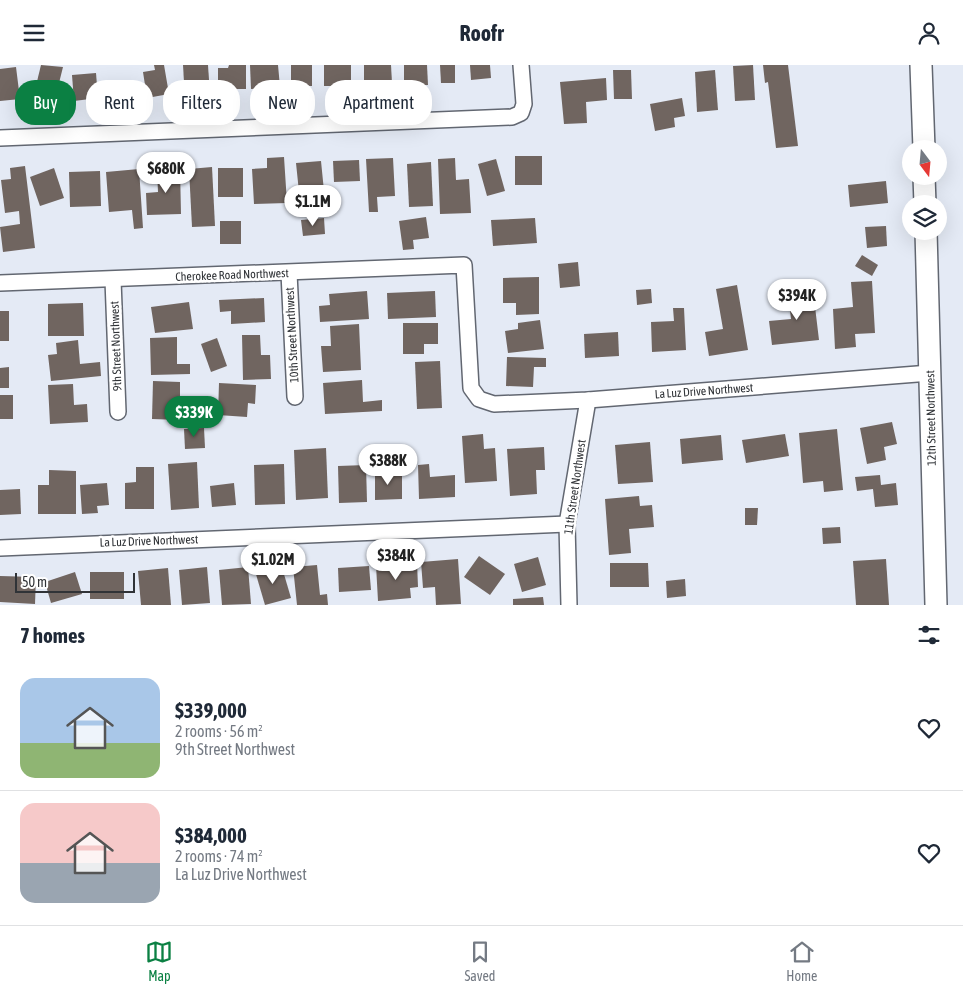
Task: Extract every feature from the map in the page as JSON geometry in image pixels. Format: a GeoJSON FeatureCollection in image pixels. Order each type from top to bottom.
{"type":"FeatureCollection","features":[{"type":"Feature","properties":{"kind":"street"},"geometry":{"type":"LineString","coordinates":[[0,138],[512,117],[521,113],[524,104],[521,65]]}},
{"type":"Feature","properties":{"kind":"street"},"geometry":{"type":"LineString","coordinates":[[921,65],[924,140]]}},
{"type":"Feature","properties":{"kind":"street","name":"12th Street Northwest"},"geometry":{"type":"LineString","coordinates":[[926,240],[936,605]]}},
{"type":"Feature","properties":{"kind":"street","name":"Cherokee Road Northwest"},"geometry":{"type":"LineString","coordinates":[[0,283],[464,265],[471,388],[479,399]]}},
{"type":"Feature","properties":{"kind":"street","name":"10th Street Northwest"},"geometry":{"type":"LineString","coordinates":[[289,273],[295,397]]}},
{"type":"Feature","properties":{"kind":"street","name":"9th Street Northwest"},"geometry":{"type":"LineString","coordinates":[[114,280],[118,412]]}},
{"type":"Feature","properties":{"kind":"street","name":"La Luz Drive Northwest"},"geometry":{"type":"LineString","coordinates":[[479,399],[494,403],[588,400],[930,373]]}},
{"type":"Feature","properties":{"kind":"street","name":"11th Street Northwest"},"geometry":{"type":"LineString","coordinates":[[569,605],[567,524],[588,400]]}},
{"type":"Feature","properties":{"kind":"street","name":"La Luz Drive Northwest"},"geometry":{"type":"LineString","coordinates":[[0,548],[567,524]]}},
{"type":"Feature","properties":{"kind":"building"},"geometry":{"type":"Polygon","coordinates":[[[41,65],[63,67],[60,80],[37,80],[41,65]]]}},
{"type":"Feature","properties":{"kind":"building"},"geometry":{"type":"Polygon","coordinates":[[[154,65],[164,65],[167,80],[163,80],[163,95],[153,97],[153,80],[144,80],[143,72],[155,70],[154,65]]]}},
{"type":"Feature","properties":{"kind":"building"},"geometry":{"type":"Polygon","coordinates":[[[183,65],[208,65],[209,80],[184,80],[183,65]]]}},
{"type":"Feature","properties":{"kind":"building"},"geometry":{"type":"Polygon","coordinates":[[[229,65],[246,65],[246,89],[240,89],[240,80],[218,80],[218,68],[228,68],[229,65]]]}},
{"type":"Feature","properties":{"kind":"building"},"geometry":{"type":"Polygon","coordinates":[[[250,65],[278,65],[279,80],[251,80],[250,65]]]}},
{"type":"Feature","properties":{"kind":"building"},"geometry":{"type":"Polygon","coordinates":[[[291,65],[312,65],[312,80],[291,80],[291,65]]]}},
{"type":"Feature","properties":{"kind":"building"},"geometry":{"type":"Polygon","coordinates":[[[324,65],[351,65],[351,80],[325,80],[324,86],[324,65]]]}},
{"type":"Feature","properties":{"kind":"building"},"geometry":{"type":"Polygon","coordinates":[[[364,65],[391,65],[392,80],[364,80],[364,65]]]}},
{"type":"Feature","properties":{"kind":"building"},"geometry":{"type":"Polygon","coordinates":[[[404,65],[427,65],[428,80],[404,80],[404,65]]]}},
{"type":"Feature","properties":{"kind":"building"},"geometry":{"type":"Polygon","coordinates":[[[440,65],[455,65],[455,83],[441,83],[440,65]]]}},
{"type":"Feature","properties":{"kind":"building"},"geometry":{"type":"Polygon","coordinates":[[[470,65],[490,65],[491,78],[471,80],[470,65]]]}},
{"type":"Feature","properties":{"kind":"building"},"geometry":{"type":"Polygon","coordinates":[[[753,65],[755,100],[735,101],[733,66],[753,65]]]}},
{"type":"Feature","properties":{"kind":"building"},"geometry":{"type":"Polygon","coordinates":[[[763,65],[788,65],[798,146],[776,148],[768,82],[765,83],[763,65]]]}},
{"type":"Feature","properties":{"kind":"building"},"geometry":{"type":"Polygon","coordinates":[[[16,67],[18,80],[15,80],[15,100],[0,101],[0,69],[16,67]]]}},
{"type":"Feature","properties":{"kind":"building"},"geometry":{"type":"Polygon","coordinates":[[[613,70],[631,70],[632,99],[614,99],[613,70]]]}},
{"type":"Feature","properties":{"kind":"building"},"geometry":{"type":"Polygon","coordinates":[[[715,70],[718,110],[697,112],[695,72],[715,70]]]}},
{"type":"Feature","properties":{"kind":"building"},"geometry":{"type":"Polygon","coordinates":[[[96,73],[97,80],[86,80],[86,100],[76,101],[76,80],[72,80],[72,75],[96,73]]]}},
{"type":"Feature","properties":{"kind":"building"},"geometry":{"type":"Polygon","coordinates":[[[606,78],[607,100],[586,102],[587,123],[564,124],[560,82],[606,78]]]}},
{"type":"Feature","properties":{"kind":"building"},"geometry":{"type":"Polygon","coordinates":[[[682,98],[685,116],[674,118],[675,127],[655,131],[650,104],[682,98]]]}},
{"type":"Feature","properties":{"kind":"building"},"geometry":{"type":"Polygon","coordinates":[[[515,156],[542,156],[542,185],[515,185],[515,156]]]}},
{"type":"Feature","properties":{"kind":"building"},"geometry":{"type":"Polygon","coordinates":[[[284,157],[287,203],[254,204],[252,169],[267,168],[267,158],[284,157]]]}},
{"type":"Feature","properties":{"kind":"building"},"geometry":{"type":"Polygon","coordinates":[[[393,158],[395,196],[377,197],[378,212],[369,212],[366,159],[393,158]]]}},
{"type":"Feature","properties":{"kind":"building"},"geometry":{"type":"Polygon","coordinates":[[[455,158],[456,180],[469,179],[471,213],[440,214],[438,159],[455,158]]]}},
{"type":"Feature","properties":{"kind":"building"},"geometry":{"type":"Polygon","coordinates":[[[496,159],[505,191],[487,196],[478,164],[496,159]]]}},
{"type":"Feature","properties":{"kind":"building"},"geometry":{"type":"Polygon","coordinates":[[[359,160],[360,181],[334,182],[333,161],[359,160]]]}},
{"type":"Feature","properties":{"kind":"building"},"geometry":{"type":"Polygon","coordinates":[[[321,161],[325,201],[312,202],[311,191],[299,192],[296,163],[321,161]]]}},
{"type":"Feature","properties":{"kind":"building"},"geometry":{"type":"Polygon","coordinates":[[[431,162],[433,206],[409,207],[407,164],[431,162]]]}},
{"type":"Feature","properties":{"kind":"building"},"geometry":{"type":"Polygon","coordinates":[[[25,166],[35,248],[3,252],[0,227],[20,224],[19,211],[5,213],[1,180],[11,179],[10,168],[25,166]]]}},
{"type":"Feature","properties":{"kind":"building"},"geometry":{"type":"Polygon","coordinates":[[[212,167],[215,226],[192,227],[189,169],[212,167]]]}},
{"type":"Feature","properties":{"kind":"building"},"geometry":{"type":"Polygon","coordinates":[[[54,168],[64,198],[40,206],[30,177],[54,168]]]}},
{"type":"Feature","properties":{"kind":"building"},"geometry":{"type":"Polygon","coordinates":[[[180,168],[181,214],[147,215],[146,193],[158,192],[157,169],[180,168]]]}},
{"type":"Feature","properties":{"kind":"building"},"geometry":{"type":"Polygon","coordinates":[[[218,168],[243,168],[243,197],[218,197],[218,168]]]}},
{"type":"Feature","properties":{"kind":"building"},"geometry":{"type":"Polygon","coordinates":[[[139,169],[143,228],[134,229],[132,210],[109,212],[106,172],[139,169]]]}},
{"type":"Feature","properties":{"kind":"building"},"geometry":{"type":"Polygon","coordinates":[[[100,171],[101,206],[70,207],[69,172],[100,171]]]}},
{"type":"Feature","properties":{"kind":"building"},"geometry":{"type":"Polygon","coordinates":[[[886,181],[888,203],[850,207],[848,185],[886,181]]]}},
{"type":"Feature","properties":{"kind":"building"},"geometry":{"type":"Polygon","coordinates":[[[426,217],[429,238],[413,240],[414,249],[403,250],[399,221],[426,217]]]}},
{"type":"Feature","properties":{"kind":"building"},"geometry":{"type":"Polygon","coordinates":[[[324,218],[325,234],[303,236],[301,220],[324,218]]]}},
{"type":"Feature","properties":{"kind":"building"},"geometry":{"type":"Polygon","coordinates":[[[535,218],[537,243],[493,246],[491,220],[535,218]]]}},
{"type":"Feature","properties":{"kind":"building"},"geometry":{"type":"Polygon","coordinates":[[[220,221],[241,221],[241,244],[220,244],[220,221]]]}},
{"type":"Feature","properties":{"kind":"building"},"geometry":{"type":"Polygon","coordinates":[[[886,226],[887,246],[867,248],[865,227],[886,226]]]}},
{"type":"Feature","properties":{"kind":"building"},"geometry":{"type":"Polygon","coordinates":[[[862,255],[878,265],[872,276],[855,266],[862,255]]]}},
{"type":"Feature","properties":{"kind":"building"},"geometry":{"type":"Polygon","coordinates":[[[578,262],[580,286],[560,288],[558,264],[578,262]]]}},
{"type":"Feature","properties":{"kind":"building"},"geometry":{"type":"Polygon","coordinates":[[[539,277],[539,314],[516,315],[516,303],[503,303],[503,278],[539,277]]]}},
{"type":"Feature","properties":{"kind":"building"},"geometry":{"type":"Polygon","coordinates":[[[872,281],[875,333],[855,334],[856,347],[835,349],[833,309],[853,307],[851,282],[872,281]]]}},
{"type":"Feature","properties":{"kind":"building"},"geometry":{"type":"Polygon","coordinates":[[[737,285],[748,350],[709,356],[705,332],[723,329],[716,289],[737,285]]]}},
{"type":"Feature","properties":{"kind":"building"},"geometry":{"type":"Polygon","coordinates":[[[651,289],[652,303],[637,305],[636,290],[651,289]]]}},
{"type":"Feature","properties":{"kind":"building"},"geometry":{"type":"Polygon","coordinates":[[[813,290],[819,340],[772,345],[769,321],[791,319],[788,293],[813,290]]]}},
{"type":"Feature","properties":{"kind":"building"},"geometry":{"type":"Polygon","coordinates":[[[367,291],[369,319],[320,322],[319,306],[330,305],[329,294],[367,291]]]}},
{"type":"Feature","properties":{"kind":"building"},"geometry":{"type":"Polygon","coordinates":[[[435,291],[436,317],[388,319],[387,293],[435,291]]]}},
{"type":"Feature","properties":{"kind":"building"},"geometry":{"type":"Polygon","coordinates":[[[264,298],[265,322],[231,324],[231,311],[220,312],[219,300],[264,298]]]}},
{"type":"Feature","properties":{"kind":"building"},"geometry":{"type":"Polygon","coordinates":[[[189,302],[193,329],[155,333],[151,307],[189,302]]]}},
{"type":"Feature","properties":{"kind":"building"},"geometry":{"type":"Polygon","coordinates":[[[83,303],[84,336],[48,336],[48,304],[83,303]]]}},
{"type":"Feature","properties":{"kind":"building"},"geometry":{"type":"Polygon","coordinates":[[[673,308],[684,308],[686,350],[652,352],[651,322],[674,321],[673,308]]]}},
{"type":"Feature","properties":{"kind":"building"},"geometry":{"type":"Polygon","coordinates":[[[0,311],[9,311],[9,341],[0,341],[0,311]]]}},
{"type":"Feature","properties":{"kind":"building"},"geometry":{"type":"Polygon","coordinates":[[[540,320],[544,349],[508,353],[505,331],[518,329],[518,323],[540,320]]]}},
{"type":"Feature","properties":{"kind":"building"},"geometry":{"type":"Polygon","coordinates":[[[403,323],[438,323],[438,344],[424,344],[424,354],[403,354],[403,323]]]}},
{"type":"Feature","properties":{"kind":"building"},"geometry":{"type":"Polygon","coordinates":[[[359,324],[361,370],[323,372],[321,346],[331,346],[330,326],[359,324]]]}},
{"type":"Feature","properties":{"kind":"building"},"geometry":{"type":"Polygon","coordinates":[[[618,332],[619,356],[585,358],[584,334],[618,332]]]}},
{"type":"Feature","properties":{"kind":"building"},"geometry":{"type":"Polygon","coordinates":[[[242,335],[260,335],[261,355],[270,355],[271,379],[243,380],[242,335]]]}},
{"type":"Feature","properties":{"kind":"building"},"geometry":{"type":"Polygon","coordinates":[[[177,337],[177,364],[190,364],[190,374],[151,375],[150,338],[177,337]]]}},
{"type":"Feature","properties":{"kind":"building"},"geometry":{"type":"Polygon","coordinates":[[[217,338],[227,366],[211,372],[201,344],[217,338]]]}},
{"type":"Feature","properties":{"kind":"building"},"geometry":{"type":"Polygon","coordinates":[[[78,340],[80,364],[100,362],[101,376],[51,381],[48,355],[57,354],[56,343],[78,340]]]}},
{"type":"Feature","properties":{"kind":"building"},"geometry":{"type":"Polygon","coordinates":[[[507,357],[546,358],[546,367],[534,367],[533,387],[506,386],[507,357]]]}},
{"type":"Feature","properties":{"kind":"building"},"geometry":{"type":"Polygon","coordinates":[[[440,361],[442,408],[417,409],[415,362],[440,361]]]}},
{"type":"Feature","properties":{"kind":"building"},"geometry":{"type":"Polygon","coordinates":[[[9,367],[9,388],[0,388],[0,368],[9,367]]]}},
{"type":"Feature","properties":{"kind":"building"},"geometry":{"type":"Polygon","coordinates":[[[362,380],[363,402],[382,400],[382,411],[325,414],[323,383],[362,380]]]}},
{"type":"Feature","properties":{"kind":"building"},"geometry":{"type":"Polygon","coordinates":[[[153,381],[180,382],[180,420],[152,419],[153,381]]]}},
{"type":"Feature","properties":{"kind":"building"},"geometry":{"type":"Polygon","coordinates":[[[219,383],[256,385],[255,404],[248,403],[247,417],[218,415],[219,383]]]}},
{"type":"Feature","properties":{"kind":"building"},"geometry":{"type":"Polygon","coordinates":[[[73,384],[74,405],[87,404],[88,422],[50,424],[48,385],[73,384]]]}},
{"type":"Feature","properties":{"kind":"building"},"geometry":{"type":"Polygon","coordinates":[[[0,395],[13,395],[13,419],[0,419],[0,395]]]}},
{"type":"Feature","properties":{"kind":"building"},"geometry":{"type":"Polygon","coordinates":[[[892,422],[897,444],[884,447],[886,460],[867,464],[860,428],[892,422]]]}},
{"type":"Feature","properties":{"kind":"building"},"geometry":{"type":"Polygon","coordinates":[[[204,428],[205,448],[185,449],[184,429],[204,428]]]}},
{"type":"Feature","properties":{"kind":"building"},"geometry":{"type":"Polygon","coordinates":[[[837,429],[843,490],[824,492],[823,481],[803,483],[799,433],[837,429]]]}},
{"type":"Feature","properties":{"kind":"building"},"geometry":{"type":"Polygon","coordinates":[[[483,434],[484,449],[495,448],[497,481],[465,483],[462,436],[483,434]]]}},
{"type":"Feature","properties":{"kind":"building"},"geometry":{"type":"Polygon","coordinates":[[[785,434],[789,456],[746,463],[742,440],[785,434]]]}},
{"type":"Feature","properties":{"kind":"building"},"geometry":{"type":"Polygon","coordinates":[[[721,435],[723,460],[682,464],[680,439],[721,435]]]}},
{"type":"Feature","properties":{"kind":"building"},"geometry":{"type":"Polygon","coordinates":[[[650,442],[653,482],[618,484],[615,445],[650,442]]]}},
{"type":"Feature","properties":{"kind":"building"},"geometry":{"type":"Polygon","coordinates":[[[544,447],[545,470],[536,470],[537,494],[510,496],[507,449],[544,447]]]}},
{"type":"Feature","properties":{"kind":"building"},"geometry":{"type":"Polygon","coordinates":[[[326,448],[328,498],[296,500],[294,450],[326,448]]]}},
{"type":"Feature","properties":{"kind":"building"},"geometry":{"type":"Polygon","coordinates":[[[197,462],[199,508],[171,510],[168,464],[197,462]]]}},
{"type":"Feature","properties":{"kind":"building"},"geometry":{"type":"Polygon","coordinates":[[[284,464],[285,504],[255,505],[254,465],[284,464]]]}},
{"type":"Feature","properties":{"kind":"building"},"geometry":{"type":"Polygon","coordinates":[[[429,464],[430,477],[455,475],[455,497],[419,499],[418,465],[429,464]]]}},
{"type":"Feature","properties":{"kind":"building"},"geometry":{"type":"Polygon","coordinates":[[[366,465],[367,502],[339,503],[338,466],[366,465]]]}},
{"type":"Feature","properties":{"kind":"building"},"geometry":{"type":"Polygon","coordinates":[[[136,467],[154,467],[154,509],[125,509],[125,483],[136,482],[136,467]]]}},
{"type":"Feature","properties":{"kind":"building"},"geometry":{"type":"Polygon","coordinates":[[[49,470],[76,471],[76,514],[38,514],[38,485],[49,485],[49,470]]]}},
{"type":"Feature","properties":{"kind":"building"},"geometry":{"type":"Polygon","coordinates":[[[375,472],[402,472],[402,499],[375,500],[375,472]]]}},
{"type":"Feature","properties":{"kind":"building"},"geometry":{"type":"Polygon","coordinates":[[[880,475],[881,485],[896,483],[898,505],[875,507],[873,489],[857,491],[855,477],[880,475]]]}},
{"type":"Feature","properties":{"kind":"building"},"geometry":{"type":"Polygon","coordinates":[[[107,483],[109,505],[97,506],[98,513],[82,514],[80,485],[107,483]]]}},
{"type":"Feature","properties":{"kind":"building"},"geometry":{"type":"Polygon","coordinates":[[[234,483],[236,505],[212,507],[210,486],[234,483]]]}},
{"type":"Feature","properties":{"kind":"building"},"geometry":{"type":"Polygon","coordinates":[[[20,489],[21,514],[0,515],[0,490],[20,489]]]}},
{"type":"Feature","properties":{"kind":"building"},"geometry":{"type":"Polygon","coordinates":[[[639,496],[640,506],[652,505],[654,527],[629,529],[631,553],[609,555],[605,499],[639,496]]]}},
{"type":"Feature","properties":{"kind":"building"},"geometry":{"type":"Polygon","coordinates":[[[745,508],[758,508],[757,525],[745,525],[745,508]]]}},
{"type":"Feature","properties":{"kind":"building"},"geometry":{"type":"Polygon","coordinates":[[[840,527],[841,543],[823,544],[822,528],[840,527]]]}},
{"type":"Feature","properties":{"kind":"building"},"geometry":{"type":"Polygon","coordinates":[[[479,556],[505,574],[490,595],[464,577],[479,556]]]}},
{"type":"Feature","properties":{"kind":"building"},"geometry":{"type":"Polygon","coordinates":[[[538,557],[546,585],[522,592],[514,564],[538,557]]]}},
{"type":"Feature","properties":{"kind":"building"},"geometry":{"type":"Polygon","coordinates":[[[458,559],[461,604],[436,605],[435,587],[423,588],[421,562],[458,559]]]}},
{"type":"Feature","properties":{"kind":"building"},"geometry":{"type":"Polygon","coordinates":[[[886,559],[889,605],[856,605],[853,561],[886,559]]]}},
{"type":"Feature","properties":{"kind":"building"},"geometry":{"type":"Polygon","coordinates":[[[417,562],[418,587],[410,588],[411,598],[378,601],[376,565],[417,562]]]}},
{"type":"Feature","properties":{"kind":"building"},"geometry":{"type":"Polygon","coordinates":[[[610,563],[648,563],[649,587],[610,587],[610,563]]]}},
{"type":"Feature","properties":{"kind":"building"},"geometry":{"type":"Polygon","coordinates":[[[281,564],[291,598],[265,605],[255,571],[281,564]]]}},
{"type":"Feature","properties":{"kind":"building"},"geometry":{"type":"Polygon","coordinates":[[[317,565],[320,595],[327,594],[328,605],[297,605],[293,567],[317,565]]]}},
{"type":"Feature","properties":{"kind":"building"},"geometry":{"type":"Polygon","coordinates":[[[369,566],[371,590],[339,592],[338,568],[369,566]]]}},
{"type":"Feature","properties":{"kind":"building"},"geometry":{"type":"Polygon","coordinates":[[[207,567],[210,603],[182,605],[179,570],[207,567]]]}},
{"type":"Feature","properties":{"kind":"building"},"geometry":{"type":"Polygon","coordinates":[[[248,567],[251,604],[222,605],[219,570],[248,567]]]}},
{"type":"Feature","properties":{"kind":"building"},"geometry":{"type":"Polygon","coordinates":[[[168,568],[171,605],[141,605],[138,571],[168,568]]]}},
{"type":"Feature","properties":{"kind":"building"},"geometry":{"type":"Polygon","coordinates":[[[75,572],[82,594],[51,603],[45,582],[75,572]]]}},
{"type":"Feature","properties":{"kind":"building"},"geometry":{"type":"Polygon","coordinates":[[[90,572],[124,572],[124,599],[90,599],[90,572]]]}},
{"type":"Feature","properties":{"kind":"building"},"geometry":{"type":"Polygon","coordinates":[[[0,576],[36,577],[35,604],[0,602],[0,576]]]}},
{"type":"Feature","properties":{"kind":"building"},"geometry":{"type":"Polygon","coordinates":[[[685,579],[686,596],[667,598],[666,581],[685,579]]]}},
{"type":"Feature","properties":{"kind":"building"},"geometry":{"type":"Polygon","coordinates":[[[543,597],[544,605],[513,605],[513,599],[543,597]]]}}]}
